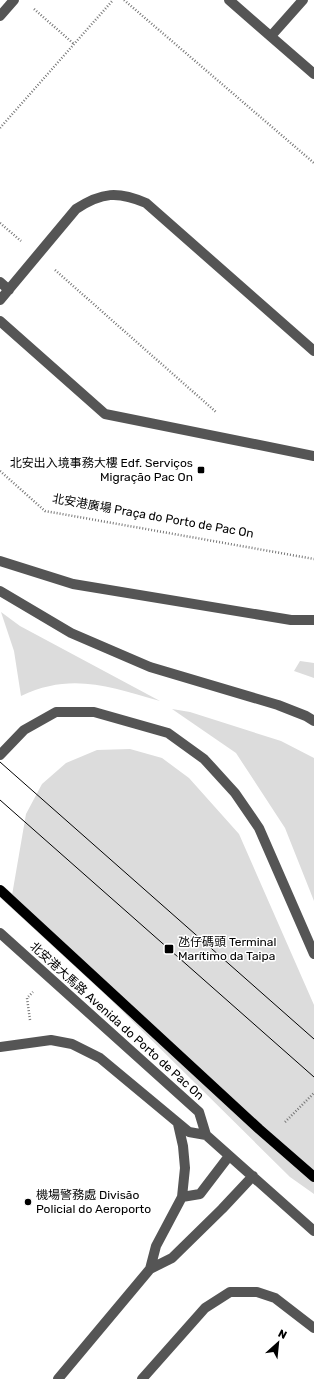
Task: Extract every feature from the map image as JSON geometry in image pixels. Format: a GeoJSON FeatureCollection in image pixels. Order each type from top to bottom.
{"type":"FeatureCollection","features":[{"type":"Feature","properties":{"kind":"main road"},"geometry":{"type":"LineString","coordinates":[[0,890],[259,1129],[314,1177]]}},
{"type":"Feature","properties":{"kind":"street"},"geometry":{"type":"LineString","coordinates":[[0,16],[14,0]]}},
{"type":"Feature","properties":{"kind":"street"},"geometry":{"type":"LineString","coordinates":[[230,0],[314,74]]}},
{"type":"Feature","properties":{"kind":"street"},"geometry":{"type":"LineString","coordinates":[[271,36],[303,0]]}},
{"type":"Feature","properties":{"kind":"street"},"geometry":{"type":"LineString","coordinates":[[0,300],[76,209],[92,199],[110,195],[129,196],[146,203],[314,351]]}},
{"type":"Feature","properties":{"kind":"street"},"geometry":{"type":"LineString","coordinates":[[0,282],[8,290]]}},
{"type":"Feature","properties":{"kind":"street"},"geometry":{"type":"LineString","coordinates":[[0,321],[105,414],[314,456]]}},
{"type":"Feature","properties":{"kind":"street"},"geometry":{"type":"LineString","coordinates":[[0,561],[73,584],[291,620],[314,620]]}},
{"type":"Feature","properties":{"kind":"street"},"geometry":{"type":"LineString","coordinates":[[0,591],[71,633],[150,667],[278,705],[306,716],[314,721]]}},
{"type":"Feature","properties":{"kind":"street"},"geometry":{"type":"LineString","coordinates":[[291,620],[314,628]]}},
{"type":"Feature","properties":{"kind":"street"},"geometry":{"type":"LineString","coordinates":[[0,755],[24,730],[56,712],[94,712],[168,733],[204,759],[235,793],[259,828],[314,954]]}},
{"type":"Feature","properties":{"kind":"street","name":"北安港大馬路 Avenida do Porto de Pac On"},"geometry":{"type":"LineString","coordinates":[[0,933],[50,976],[199,1112],[206,1135]]}},
{"type":"Feature","properties":{"kind":"street"},"geometry":{"type":"LineString","coordinates":[[0,1047],[51,1040],[72,1044],[100,1058],[189,1132],[206,1135],[314,1231]]}},
{"type":"Feature","properties":{"kind":"street"},"geometry":{"type":"LineString","coordinates":[[150,1269],[156,1246],[182,1197],[185,1168],[183,1146],[178,1124]]}},
{"type":"Feature","properties":{"kind":"street"},"geometry":{"type":"LineString","coordinates":[[182,1197],[200,1194],[229,1156]]}},
{"type":"Feature","properties":{"kind":"street"},"geometry":{"type":"LineString","coordinates":[[58,1379],[150,1269],[172,1258],[253,1176]]}},
{"type":"Feature","properties":{"kind":"street"},"geometry":{"type":"LineString","coordinates":[[142,1379],[205,1308],[230,1292],[257,1292],[275,1298],[314,1328]]}},
{"type":"Feature","properties":{"kind":"path"},"geometry":{"type":"LineString","coordinates":[[0,128],[113,0]]}},
{"type":"Feature","properties":{"kind":"path"},"geometry":{"type":"LineString","coordinates":[[124,0],[314,163]]}},
{"type":"Feature","properties":{"kind":"path"},"geometry":{"type":"LineString","coordinates":[[29,5],[74,44]]}},
{"type":"Feature","properties":{"kind":"path"},"geometry":{"type":"LineString","coordinates":[[0,223],[217,413]]}},
{"type":"Feature","properties":{"kind":"path","name":"北安港廣場 Praça do Porto de Pac On"},"geometry":{"type":"LineString","coordinates":[[0,471],[45,511],[314,559]]}},
{"type":"Feature","properties":{"kind":"path"},"geometry":{"type":"LineString","coordinates":[[32,1042],[27,998],[50,976]]}},
{"type":"Feature","properties":{"kind":"shaded area"},"geometry":{"type":"Polygon","coordinates":[[[1,612],[20,626],[160,701],[107,687],[74,683],[40,689],[21,696],[14,651],[1,612]]]}},
{"type":"Feature","properties":{"kind":"shaded area"},"geometry":{"type":"Polygon","coordinates":[[[300,661],[314,663],[314,678],[294,671],[300,661]]]}},
{"type":"Feature","properties":{"kind":"shaded area"},"geometry":{"type":"Polygon","coordinates":[[[172,709],[190,712],[281,741],[314,758],[314,901],[285,828],[236,753],[172,709]]]}},
{"type":"Feature","properties":{"kind":"shaded area"},"geometry":{"type":"Polygon","coordinates":[[[130,749],[162,758],[189,778],[239,834],[314,1005],[314,1194],[290,1177],[11,901],[26,814],[42,784],[66,763],[97,750],[130,749]]]}},
{"type":"Feature","properties":{"kind":"tram line"},"geometry":{"type":"LineString","coordinates":[[0,762],[314,1039]]}},
{"type":"Feature","properties":{"kind":"tram line"},"geometry":{"type":"LineString","coordinates":[[0,800],[314,1077]]}},
{"type":"Feature","properties":{"kind":"place","name":"北安出入境事務大樓 Edf. Serviços Migração Pac On"},"geometry":{"type":"Point","coordinates":[201,470]}},
{"type":"Feature","properties":{"kind":"place","name":"氹仔碼頭 Terminal Marítimo da Taipa"},"geometry":{"type":"Point","coordinates":[169,949]}},
{"type":"Feature","properties":{"kind":"place","name":"機場警務處 Divisão Policial do Aeroporto"},"geometry":{"type":"Point","coordinates":[28,1202]}}]}
